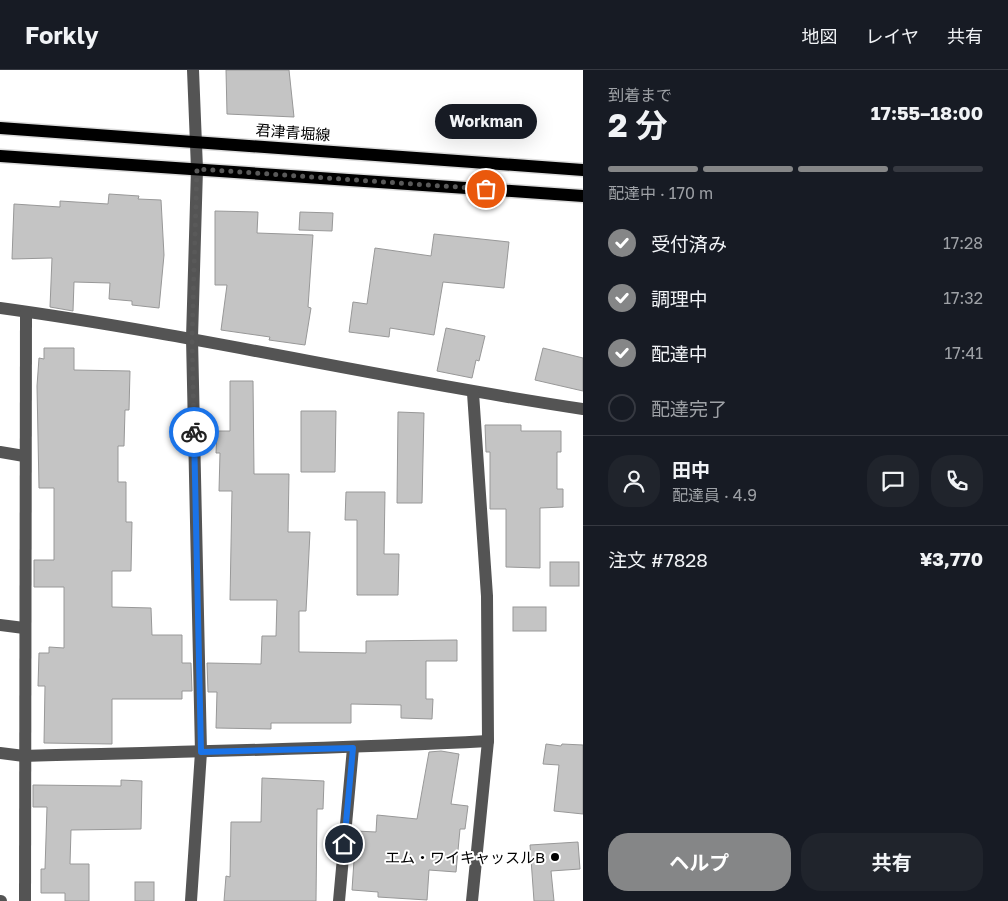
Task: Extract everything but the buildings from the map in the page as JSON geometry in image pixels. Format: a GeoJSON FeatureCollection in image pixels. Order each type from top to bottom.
{"type":"FeatureCollection","features":[{"type":"Feature","properties":{"kind":"main road","name":"君津青堀線"},"geometry":{"type":"LineString","coordinates":[[0,128],[583,170]]}},
{"type":"Feature","properties":{"kind":"main road"},"geometry":{"type":"LineString","coordinates":[[0,156],[583,196]]}},
{"type":"Feature","properties":{"kind":"street"},"geometry":{"type":"LineString","coordinates":[[190,901],[201,752],[192,338],[197,169],[193,70]]}},
{"type":"Feature","properties":{"kind":"street"},"geometry":{"type":"LineString","coordinates":[[0,308],[192,338],[472,393],[583,409]]}},
{"type":"Feature","properties":{"kind":"street"},"geometry":{"type":"LineString","coordinates":[[25,901],[24,456],[26,312]]}},
{"type":"Feature","properties":{"kind":"street"},"geometry":{"type":"LineString","coordinates":[[472,393],[486,596],[488,740],[472,901]]}},
{"type":"Feature","properties":{"kind":"street"},"geometry":{"type":"LineString","coordinates":[[0,452],[24,456]]}},
{"type":"Feature","properties":{"kind":"street"},"geometry":{"type":"LineString","coordinates":[[0,625],[24,628]]}},
{"type":"Feature","properties":{"kind":"street"},"geometry":{"type":"LineString","coordinates":[[0,753],[24,756],[353,748],[488,740]]}},
{"type":"Feature","properties":{"kind":"street"},"geometry":{"type":"LineString","coordinates":[[339,901],[353,748]]}},
{"type":"Feature","properties":{"kind":"way so far"},"geometry":{"type":"LineString","coordinates":[[194,432],[192,338],[197,169],[486,189]]}},
{"type":"Feature","properties":{"kind":"place","name":"Workman"},"geometry":{"type":"Point","coordinates":[486,189]}},
{"type":"Feature","properties":{"kind":"place","name":"エム・ワイキャッスルB"},"geometry":{"type":"Point","coordinates":[555,857]}},
{"type":"Feature","properties":{"kind":"route"},"geometry":{"type":"LineString","coordinates":[[194,432],[201,752],[353,748],[344,844]]}}]}
